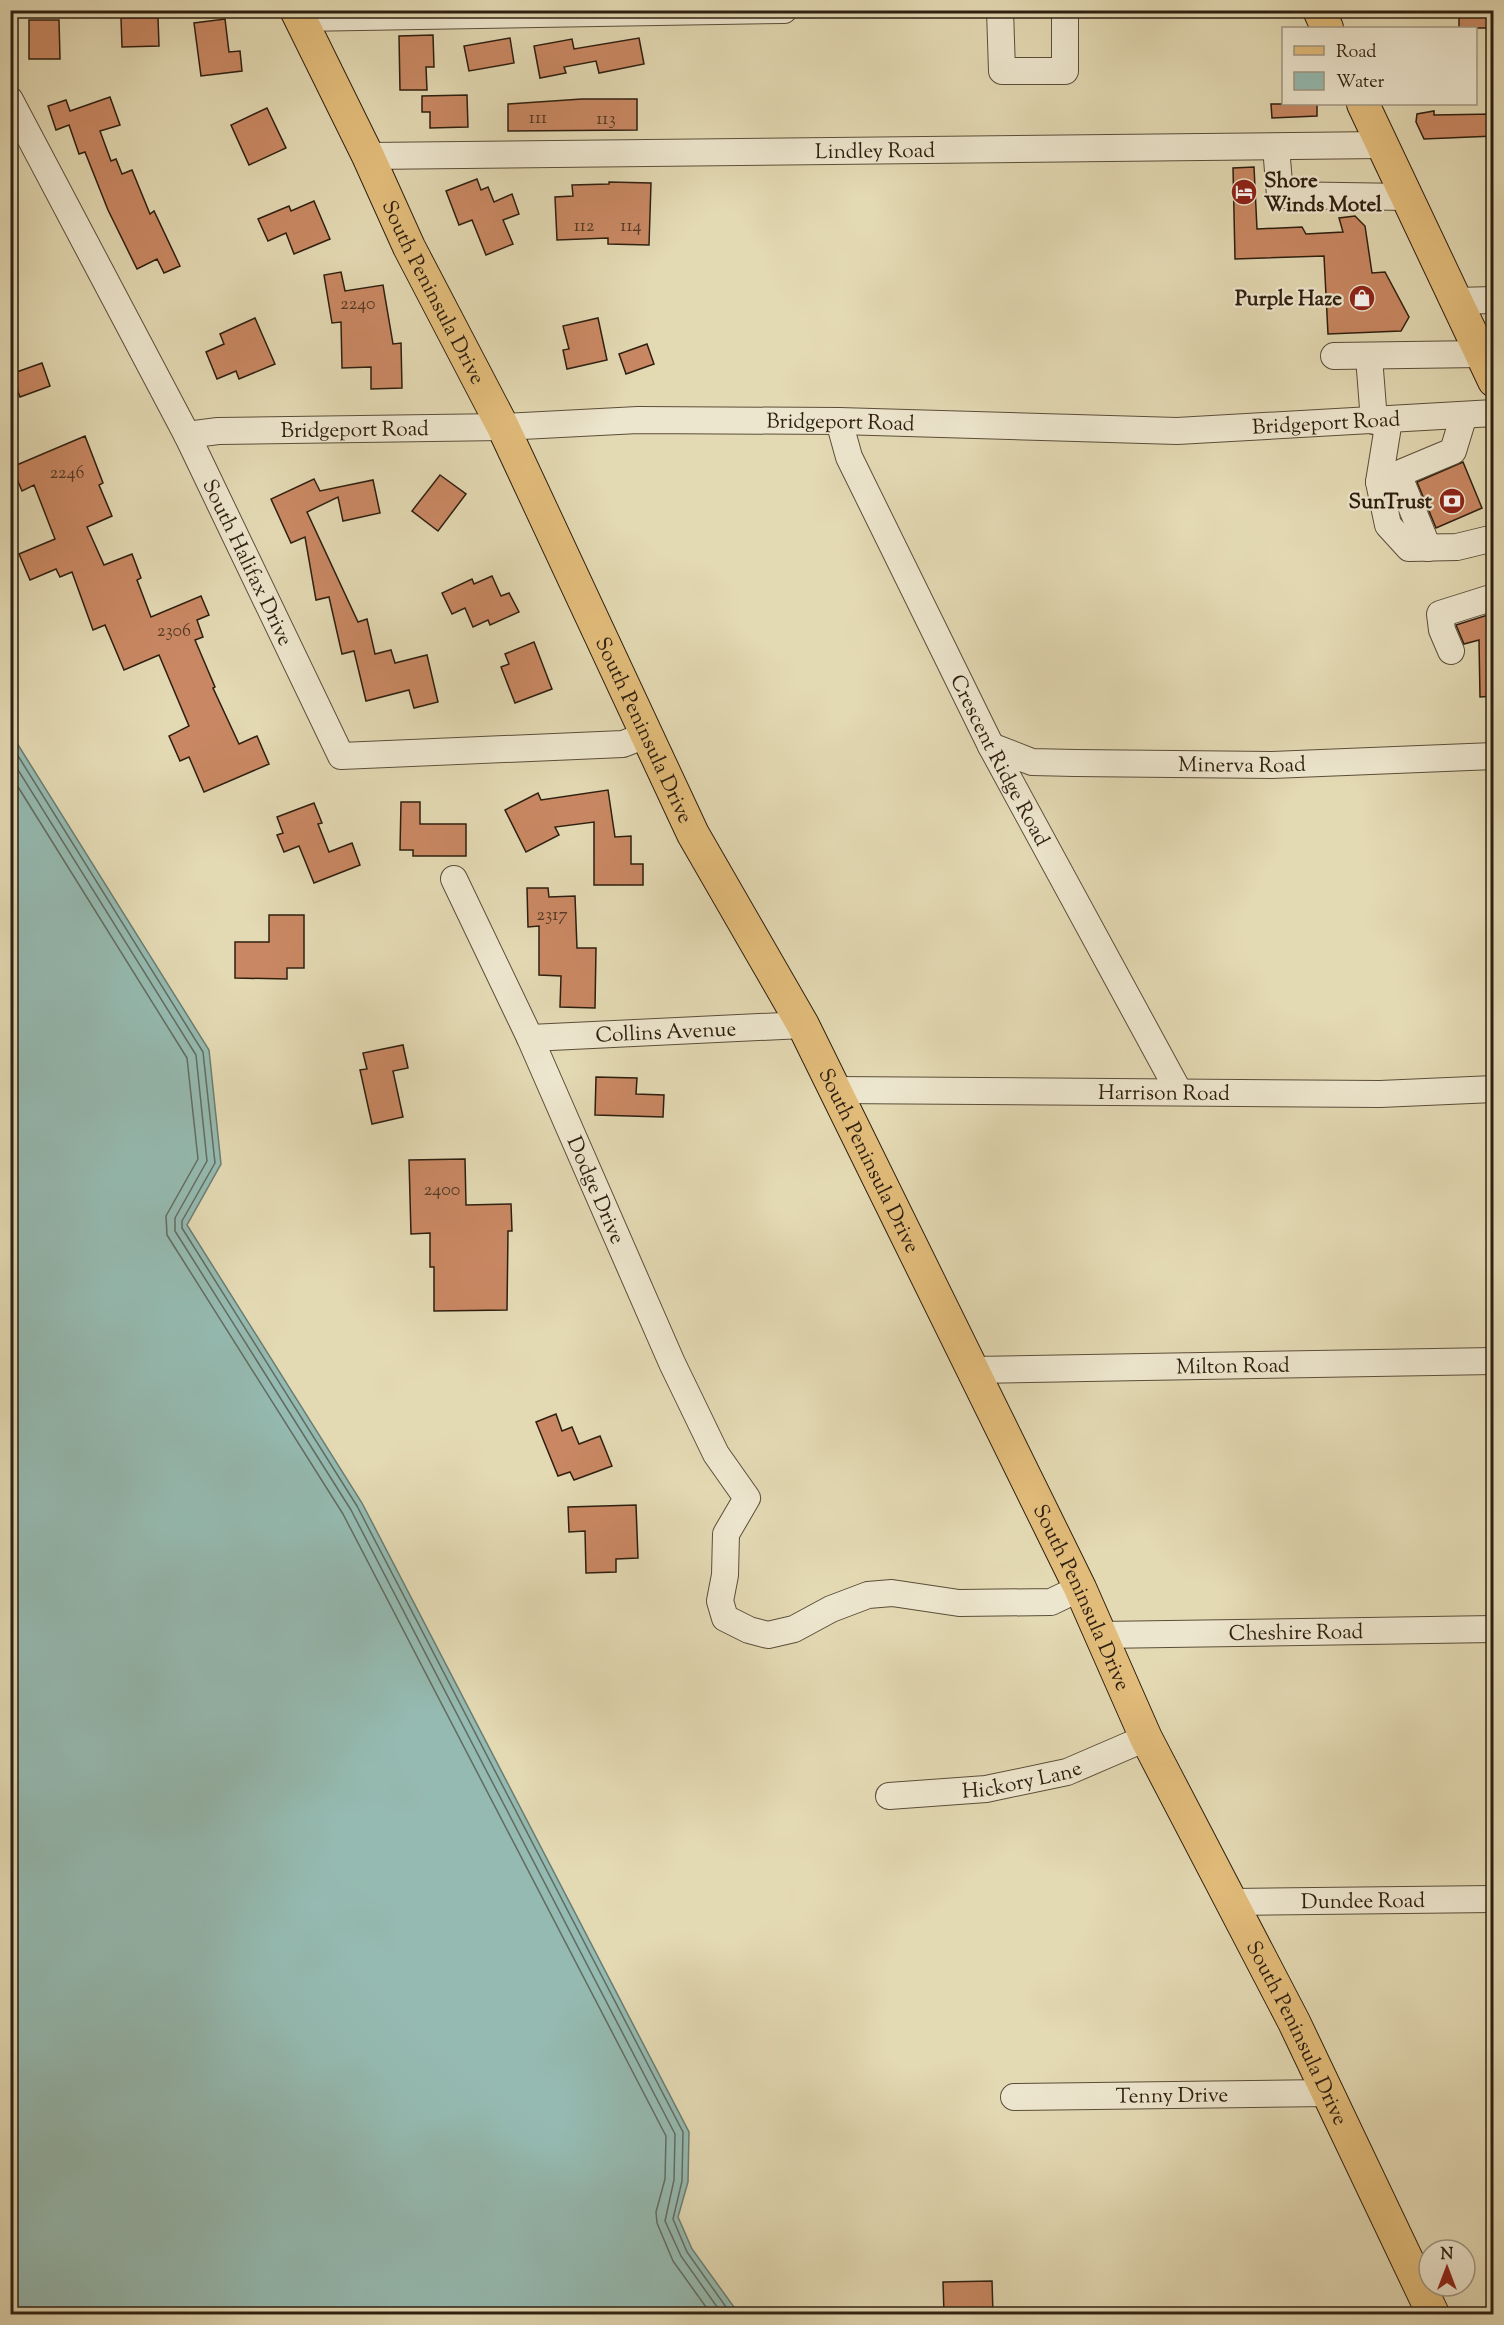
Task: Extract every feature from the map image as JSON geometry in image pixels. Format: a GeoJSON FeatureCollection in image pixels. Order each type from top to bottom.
{"type":"FeatureCollection","features":[{"type":"Feature","properties":{"kind":"main road"},"geometry":{"type":"LineString","coordinates":[[1319,10],[1327,27]]}},
{"type":"Feature","properties":{"kind":"main road","name":"South Peninsula Drive"},"geometry":{"type":"LineString","coordinates":[[298,14],[368,156],[409,247],[502,427],[693,834],[803,1025],[1080,1588],[1146,1738],[1233,1902],[1328,2093],[1433,2314]]}},
{"type":"Feature","properties":{"kind":"main road"},"geometry":{"type":"LineString","coordinates":[[1363,105],[1455,301],[1485,353]]}},
{"type":"Feature","properties":{"kind":"street"},"geometry":{"type":"LineString","coordinates":[[298,14],[784,10]]}},
{"type":"Feature","properties":{"kind":"street"},"geometry":{"type":"LineString","coordinates":[[1000,10],[1002,71],[1065,71],[1065,10]]}},
{"type":"Feature","properties":{"kind":"street","name":"South Halifax Drive"},"geometry":{"type":"LineString","coordinates":[[10,100],[187,435],[341,756],[622,744],[646,735]]}},
{"type":"Feature","properties":{"kind":"street","name":"Lindley Road"},"geometry":{"type":"LineString","coordinates":[[368,156],[1382,145]]}},
{"type":"Feature","properties":{"kind":"street"},"geometry":{"type":"LineString","coordinates":[[1276,147],[1280,195],[1406,196]]}},
{"type":"Feature","properties":{"kind":"street"},"geometry":{"type":"LineString","coordinates":[[1455,301],[1494,300]]}},
{"type":"Feature","properties":{"kind":"street"},"geometry":{"type":"LineString","coordinates":[[1334,356],[1485,353]]}},
{"type":"Feature","properties":{"kind":"street"},"geometry":{"type":"LineString","coordinates":[[1369,357],[1382,420],[1389,478],[1428,548],[1457,547],[1494,538]]}},
{"type":"Feature","properties":{"kind":"street","name":"Bridgeport Road"},"geometry":{"type":"LineString","coordinates":[[187,435],[218,430],[502,427],[638,420],[839,421],[1177,430],[1494,413]]}},
{"type":"Feature","properties":{"kind":"street"},"geometry":{"type":"LineString","coordinates":[[1389,478],[1453,451],[1464,415]]}},
{"type":"Feature","properties":{"kind":"street","name":"Crescent Ridge Road"},"geometry":{"type":"LineString","coordinates":[[839,421],[849,457],[991,746],[1178,1090]]}},
{"type":"Feature","properties":{"kind":"street"},"geometry":{"type":"LineString","coordinates":[[1451,651],[1442,630],[1440,614],[1494,597]]}},
{"type":"Feature","properties":{"kind":"street","name":"Minerva Road"},"geometry":{"type":"LineString","coordinates":[[991,746],[1032,762],[1272,765],[1494,756]]}},
{"type":"Feature","properties":{"kind":"street","name":"Dodge Drive"},"geometry":{"type":"LineString","coordinates":[[454,879],[530,1038],[716,1454],[747,1498],[726,1534],[720,1607],[730,1623],[760,1634],[794,1629],[831,1609],[867,1595],[892,1593],[959,1603],[1051,1602],[1080,1588]]}},
{"type":"Feature","properties":{"kind":"street","name":"Collins Avenue"},"geometry":{"type":"LineString","coordinates":[[530,1038],[803,1025]]}},
{"type":"Feature","properties":{"kind":"street","name":"Harrison Road"},"geometry":{"type":"LineString","coordinates":[[834,1090],[1178,1090],[1380,1094],[1494,1089]]}},
{"type":"Feature","properties":{"kind":"street","name":"Milton Road"},"geometry":{"type":"LineString","coordinates":[[973,1370],[1494,1361]]}},
{"type":"Feature","properties":{"kind":"street","name":"Cheshire Road"},"geometry":{"type":"LineString","coordinates":[[1100,1635],[1494,1629]]}},
{"type":"Feature","properties":{"kind":"street","name":"Hickory Lane"},"geometry":{"type":"LineString","coordinates":[[889,1796],[986,1789],[1067,1772],[1146,1738]]}},
{"type":"Feature","properties":{"kind":"street","name":"Dundee Road"},"geometry":{"type":"LineString","coordinates":[[1233,1902],[1494,1899]]}},
{"type":"Feature","properties":{"kind":"street","name":"Tenny Drive"},"geometry":{"type":"LineString","coordinates":[[1014,2097],[1328,2093]]}},
{"type":"Feature","properties":{"kind":"water"},"geometry":{"type":"Polygon","coordinates":[[[10,732],[209,1050],[221,1164],[187,1225],[362,1503],[689,2132],[688,2182],[678,2217],[692,2249],[739,2314],[11,2314],[10,732]]]}},
{"type":"Feature","properties":{"kind":"building"},"geometry":{"type":"Polygon","coordinates":[[[1459,14],[1489,14],[1489,28],[1459,27],[1459,14]]]}},
{"type":"Feature","properties":{"kind":"building"},"geometry":{"type":"Polygon","coordinates":[[[121,18],[158,18],[159,46],[122,47],[121,18]]]}},
{"type":"Feature","properties":{"kind":"building"},"geometry":{"type":"Polygon","coordinates":[[[225,19],[229,52],[240,51],[242,71],[201,76],[194,23],[225,19]]]}},
{"type":"Feature","properties":{"kind":"building"},"geometry":{"type":"Polygon","coordinates":[[[29,20],[59,20],[60,59],[29,59],[29,20]]]}},
{"type":"Feature","properties":{"kind":"building"},"geometry":{"type":"Polygon","coordinates":[[[433,35],[434,67],[426,67],[427,90],[400,90],[399,36],[433,35]]]}},
{"type":"Feature","properties":{"kind":"building"},"geometry":{"type":"Polygon","coordinates":[[[510,38],[514,63],[469,71],[464,46],[510,38]]]}},
{"type":"Feature","properties":{"kind":"building"},"geometry":{"type":"Polygon","coordinates":[[[639,38],[644,64],[599,73],[596,61],[564,67],[566,73],[540,78],[534,46],[572,39],[574,49],[639,38]]]}},
{"type":"Feature","properties":{"kind":"building"},"geometry":{"type":"Polygon","coordinates":[[[467,95],[468,127],[430,128],[430,112],[422,112],[422,96],[467,95]]]}},
{"type":"Feature","properties":{"kind":"building"},"geometry":{"type":"Polygon","coordinates":[[[110,97],[120,125],[100,131],[111,161],[116,159],[122,174],[132,170],[150,214],[154,211],[180,266],[164,273],[157,259],[137,269],[108,210],[85,152],[79,154],[69,125],[56,130],[48,106],[66,100],[70,111],[110,97]]]}},
{"type":"Feature","properties":{"kind":"building"},"geometry":{"type":"Polygon","coordinates":[[[582,99],[637,99],[637,130],[508,131],[508,104],[582,99]]]}},
{"type":"Feature","properties":{"kind":"building"},"geometry":{"type":"Polygon","coordinates":[[[1271,104],[1317,105],[1317,116],[1272,118],[1271,104]]]}},
{"type":"Feature","properties":{"kind":"building"},"geometry":{"type":"Polygon","coordinates":[[[267,108],[286,148],[249,165],[231,125],[267,108]]]}},
{"type":"Feature","properties":{"kind":"building"},"geometry":{"type":"Polygon","coordinates":[[[1434,111],[1434,115],[1494,114],[1494,136],[1424,139],[1416,122],[1417,114],[1434,111]]]}},
{"type":"Feature","properties":{"kind":"building"},"geometry":{"type":"Polygon","coordinates":[[[1254,167],[1257,229],[1302,227],[1306,234],[1343,232],[1339,218],[1355,216],[1365,226],[1372,273],[1385,272],[1409,317],[1401,331],[1328,334],[1324,256],[1235,259],[1233,168],[1254,167]]]}},
{"type":"Feature","properties":{"kind":"building"},"geometry":{"type":"Polygon","coordinates":[[[477,179],[481,190],[488,187],[494,202],[512,194],[519,214],[503,220],[513,244],[486,255],[472,220],[459,225],[446,191],[477,179]]]}},
{"type":"Feature","properties":{"kind":"building"},"geometry":{"type":"Polygon","coordinates":[[[609,182],[651,183],[649,245],[608,244],[608,238],[557,240],[555,197],[573,196],[572,185],[609,184],[609,182]]]}},
{"type":"Feature","properties":{"kind":"building"},"geometry":{"type":"Polygon","coordinates":[[[314,201],[330,239],[294,254],[286,233],[268,241],[258,219],[289,206],[291,211],[314,201]]]}},
{"type":"Feature","properties":{"kind":"building"},"geometry":{"type":"Polygon","coordinates":[[[341,272],[345,291],[383,285],[393,344],[401,343],[402,388],[371,389],[371,367],[342,368],[341,322],[332,323],[324,275],[341,272]]]}},
{"type":"Feature","properties":{"kind":"building"},"geometry":{"type":"Polygon","coordinates":[[[255,318],[275,364],[239,379],[236,371],[217,379],[206,352],[224,344],[220,334],[255,318]]]}},
{"type":"Feature","properties":{"kind":"building"},"geometry":{"type":"Polygon","coordinates":[[[598,318],[607,360],[567,369],[563,350],[569,349],[563,326],[598,318]]]}},
{"type":"Feature","properties":{"kind":"building"},"geometry":{"type":"Polygon","coordinates":[[[647,344],[654,364],[626,374],[619,354],[647,344]]]}},
{"type":"Feature","properties":{"kind":"building"},"geometry":{"type":"Polygon","coordinates":[[[42,363],[50,386],[20,397],[11,374],[42,363]]]}},
{"type":"Feature","properties":{"kind":"building"},"geometry":{"type":"Polygon","coordinates":[[[85,436],[103,483],[99,485],[112,516],[87,527],[104,565],[132,554],[141,578],[137,580],[151,617],[201,596],[209,615],[197,620],[203,637],[195,640],[215,687],[213,688],[239,744],[257,736],[269,764],[204,792],[189,757],[180,761],[169,736],[189,726],[159,655],[124,670],[105,625],[93,630],[72,572],[60,577],[56,569],[30,580],[19,554],[55,539],[34,485],[22,491],[12,467],[85,436]]]}},
{"type":"Feature","properties":{"kind":"building","name":"SunTrust"},"geometry":{"type":"Polygon","coordinates":[[[1463,462],[1482,508],[1436,528],[1417,482],[1463,462]]]}},
{"type":"Feature","properties":{"kind":"building"},"geometry":{"type":"Polygon","coordinates":[[[440,475],[466,494],[438,531],[412,511],[440,475]]]}},
{"type":"Feature","properties":{"kind":"building"},"geometry":{"type":"Polygon","coordinates":[[[314,479],[320,491],[373,480],[380,513],[343,521],[338,497],[307,512],[358,622],[367,619],[375,654],[391,650],[395,663],[427,655],[438,702],[414,708],[409,690],[366,701],[354,651],[342,654],[329,597],[316,600],[305,537],[291,543],[271,499],[314,479]]]}},
{"type":"Feature","properties":{"kind":"building"},"geometry":{"type":"Polygon","coordinates":[[[492,576],[501,596],[509,593],[519,612],[490,625],[488,620],[473,627],[465,608],[452,614],[442,593],[472,579],[474,584],[492,576]]]}},
{"type":"Feature","properties":{"kind":"building"},"geometry":{"type":"Polygon","coordinates":[[[1494,613],[1494,696],[1480,697],[1479,640],[1464,644],[1456,625],[1494,613]]]}},
{"type":"Feature","properties":{"kind":"building"},"geometry":{"type":"Polygon","coordinates":[[[534,642],[552,689],[515,703],[501,667],[509,664],[505,654],[534,642]]]}},
{"type":"Feature","properties":{"kind":"building"},"geometry":{"type":"Polygon","coordinates":[[[608,790],[615,837],[631,836],[631,864],[643,864],[643,885],[594,885],[594,822],[555,827],[559,835],[526,852],[505,810],[538,793],[541,800],[608,790]]]}},
{"type":"Feature","properties":{"kind":"building"},"geometry":{"type":"Polygon","coordinates":[[[401,802],[420,802],[420,824],[466,824],[466,856],[413,856],[413,850],[400,850],[401,802]]]}},
{"type":"Feature","properties":{"kind":"building"},"geometry":{"type":"Polygon","coordinates":[[[314,803],[322,823],[318,824],[329,852],[352,843],[360,865],[314,883],[299,846],[284,852],[277,835],[283,833],[277,817],[314,803]]]}},
{"type":"Feature","properties":{"kind":"building"},"geometry":{"type":"Polygon","coordinates":[[[527,888],[548,888],[549,897],[575,896],[577,948],[596,948],[595,1008],[560,1007],[561,976],[539,975],[539,926],[528,927],[527,888]]]}},
{"type":"Feature","properties":{"kind":"building"},"geometry":{"type":"Polygon","coordinates":[[[269,915],[304,915],[304,968],[287,968],[287,979],[235,978],[235,942],[269,942],[269,915]]]}},
{"type":"Feature","properties":{"kind":"building"},"geometry":{"type":"Polygon","coordinates":[[[403,1045],[408,1068],[393,1071],[403,1117],[372,1124],[360,1070],[367,1069],[363,1053],[403,1045]]]}},
{"type":"Feature","properties":{"kind":"building"},"geometry":{"type":"Polygon","coordinates":[[[596,1077],[637,1078],[636,1094],[664,1095],[663,1117],[595,1115],[596,1077]]]}},
{"type":"Feature","properties":{"kind":"building"},"geometry":{"type":"Polygon","coordinates":[[[465,1159],[466,1205],[511,1204],[512,1231],[508,1231],[507,1310],[434,1311],[434,1267],[430,1267],[430,1233],[411,1234],[409,1160],[465,1159]]]}},
{"type":"Feature","properties":{"kind":"building"},"geometry":{"type":"Polygon","coordinates":[[[556,1414],[562,1431],[572,1427],[579,1444],[600,1436],[612,1466],[574,1480],[570,1472],[558,1476],[536,1422],[556,1414]]]}},
{"type":"Feature","properties":{"kind":"building"},"geometry":{"type":"Polygon","coordinates":[[[636,1505],[638,1558],[616,1559],[616,1572],[586,1573],[585,1531],[569,1532],[568,1507],[636,1505]]]}},
{"type":"Feature","properties":{"kind":"building"},"geometry":{"type":"Polygon","coordinates":[[[992,2281],[993,2314],[944,2314],[943,2282],[992,2281]]]}},
{"type":"Feature","properties":{"kind":"place","name":"Shore Winds Motel"},"geometry":{"type":"Point","coordinates":[1244,192]}},
{"type":"Feature","properties":{"kind":"place","name":"Purple Haze"},"geometry":{"type":"Point","coordinates":[1362,298]}},
{"type":"Feature","properties":{"kind":"place","name":"SunTrust"},"geometry":{"type":"Point","coordinates":[1452,501]}}]}
